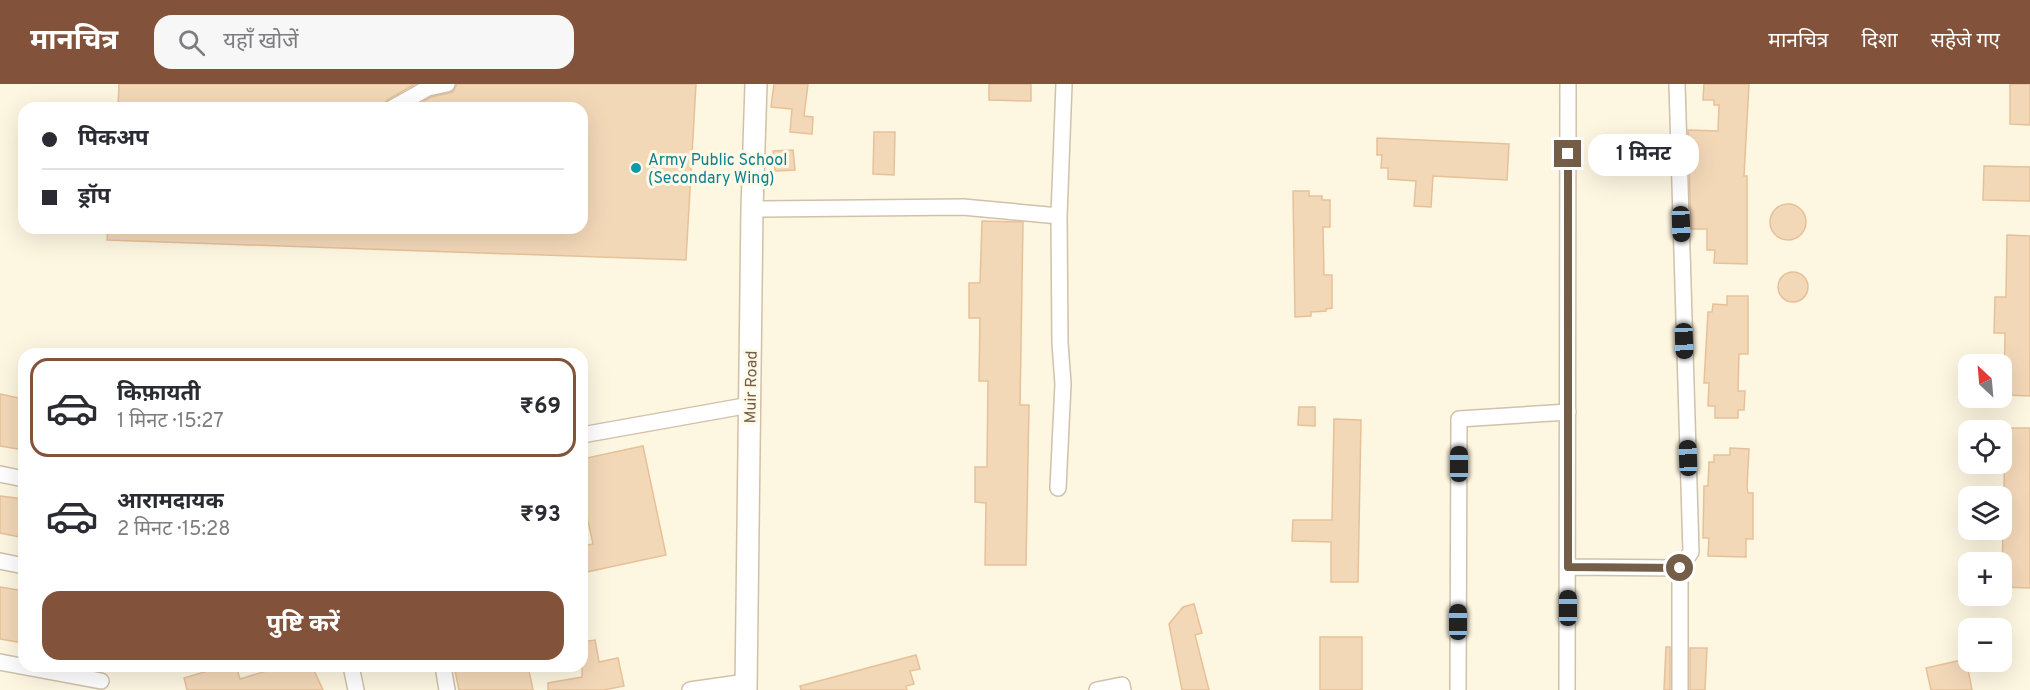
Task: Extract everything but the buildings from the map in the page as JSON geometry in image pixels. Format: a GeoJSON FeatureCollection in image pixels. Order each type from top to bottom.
{"type":"FeatureCollection","features":[{"type":"Feature","properties":{"kind":"main road","name":"Muir Road"},"geometry":{"type":"LineString","coordinates":[[746,686],[752,209],[756,84]]}},
{"type":"Feature","properties":{"kind":"street"},"geometry":{"type":"LineString","coordinates":[[402,102],[428,86],[447,84]]}},
{"type":"Feature","properties":{"kind":"street"},"geometry":{"type":"LineString","coordinates":[[1058,488],[1063,384],[1060,343],[1059,216],[1064,84]]}},
{"type":"Feature","properties":{"kind":"street"},"geometry":{"type":"LineString","coordinates":[[1567,690],[1568,84]]}},
{"type":"Feature","properties":{"kind":"street"},"geometry":{"type":"LineString","coordinates":[[1677,84],[1690,552],[1680,568],[1680,690]]}},
{"type":"Feature","properties":{"kind":"street"},"geometry":{"type":"LineString","coordinates":[[752,209],[963,207],[1059,216]]}},
{"type":"Feature","properties":{"kind":"street"},"geometry":{"type":"LineString","coordinates":[[588,434],[750,405]]}},
{"type":"Feature","properties":{"kind":"street"},"geometry":{"type":"LineString","coordinates":[[1458,690],[1459,419],[1568,412]]}},
{"type":"Feature","properties":{"kind":"street"},"geometry":{"type":"LineString","coordinates":[[0,474],[18,478]]}},
{"type":"Feature","properties":{"kind":"street"},"geometry":{"type":"LineString","coordinates":[[0,561],[18,565]]}},
{"type":"Feature","properties":{"kind":"street"},"geometry":{"type":"LineString","coordinates":[[1568,567],[1680,568]]}},
{"type":"Feature","properties":{"kind":"street"},"geometry":{"type":"LineString","coordinates":[[0,662],[18,665]]}},
{"type":"Feature","properties":{"kind":"street"},"geometry":{"type":"LineString","coordinates":[[59,672],[101,679]]}},
{"type":"Feature","properties":{"kind":"street"},"geometry":{"type":"LineString","coordinates":[[352,672],[356,690]]}},
{"type":"Feature","properties":{"kind":"street"},"geometry":{"type":"LineString","coordinates":[[444,672],[447,690]]}},
{"type":"Feature","properties":{"kind":"street"},"geometry":{"type":"LineString","coordinates":[[1097,690],[1122,685],[1123,690]]}},
{"type":"Feature","properties":{"kind":"street"},"geometry":{"type":"LineString","coordinates":[[690,690],[746,686]]}},
{"type":"Feature","properties":{"kind":"place","name":"Army Public School (Secondary Wing)"},"geometry":{"type":"Point","coordinates":[636,168]}},
{"type":"Feature","properties":{"kind":"route"},"geometry":{"type":"LineString","coordinates":[[1568,154],[1568,567],[1680,568]]}}]}
